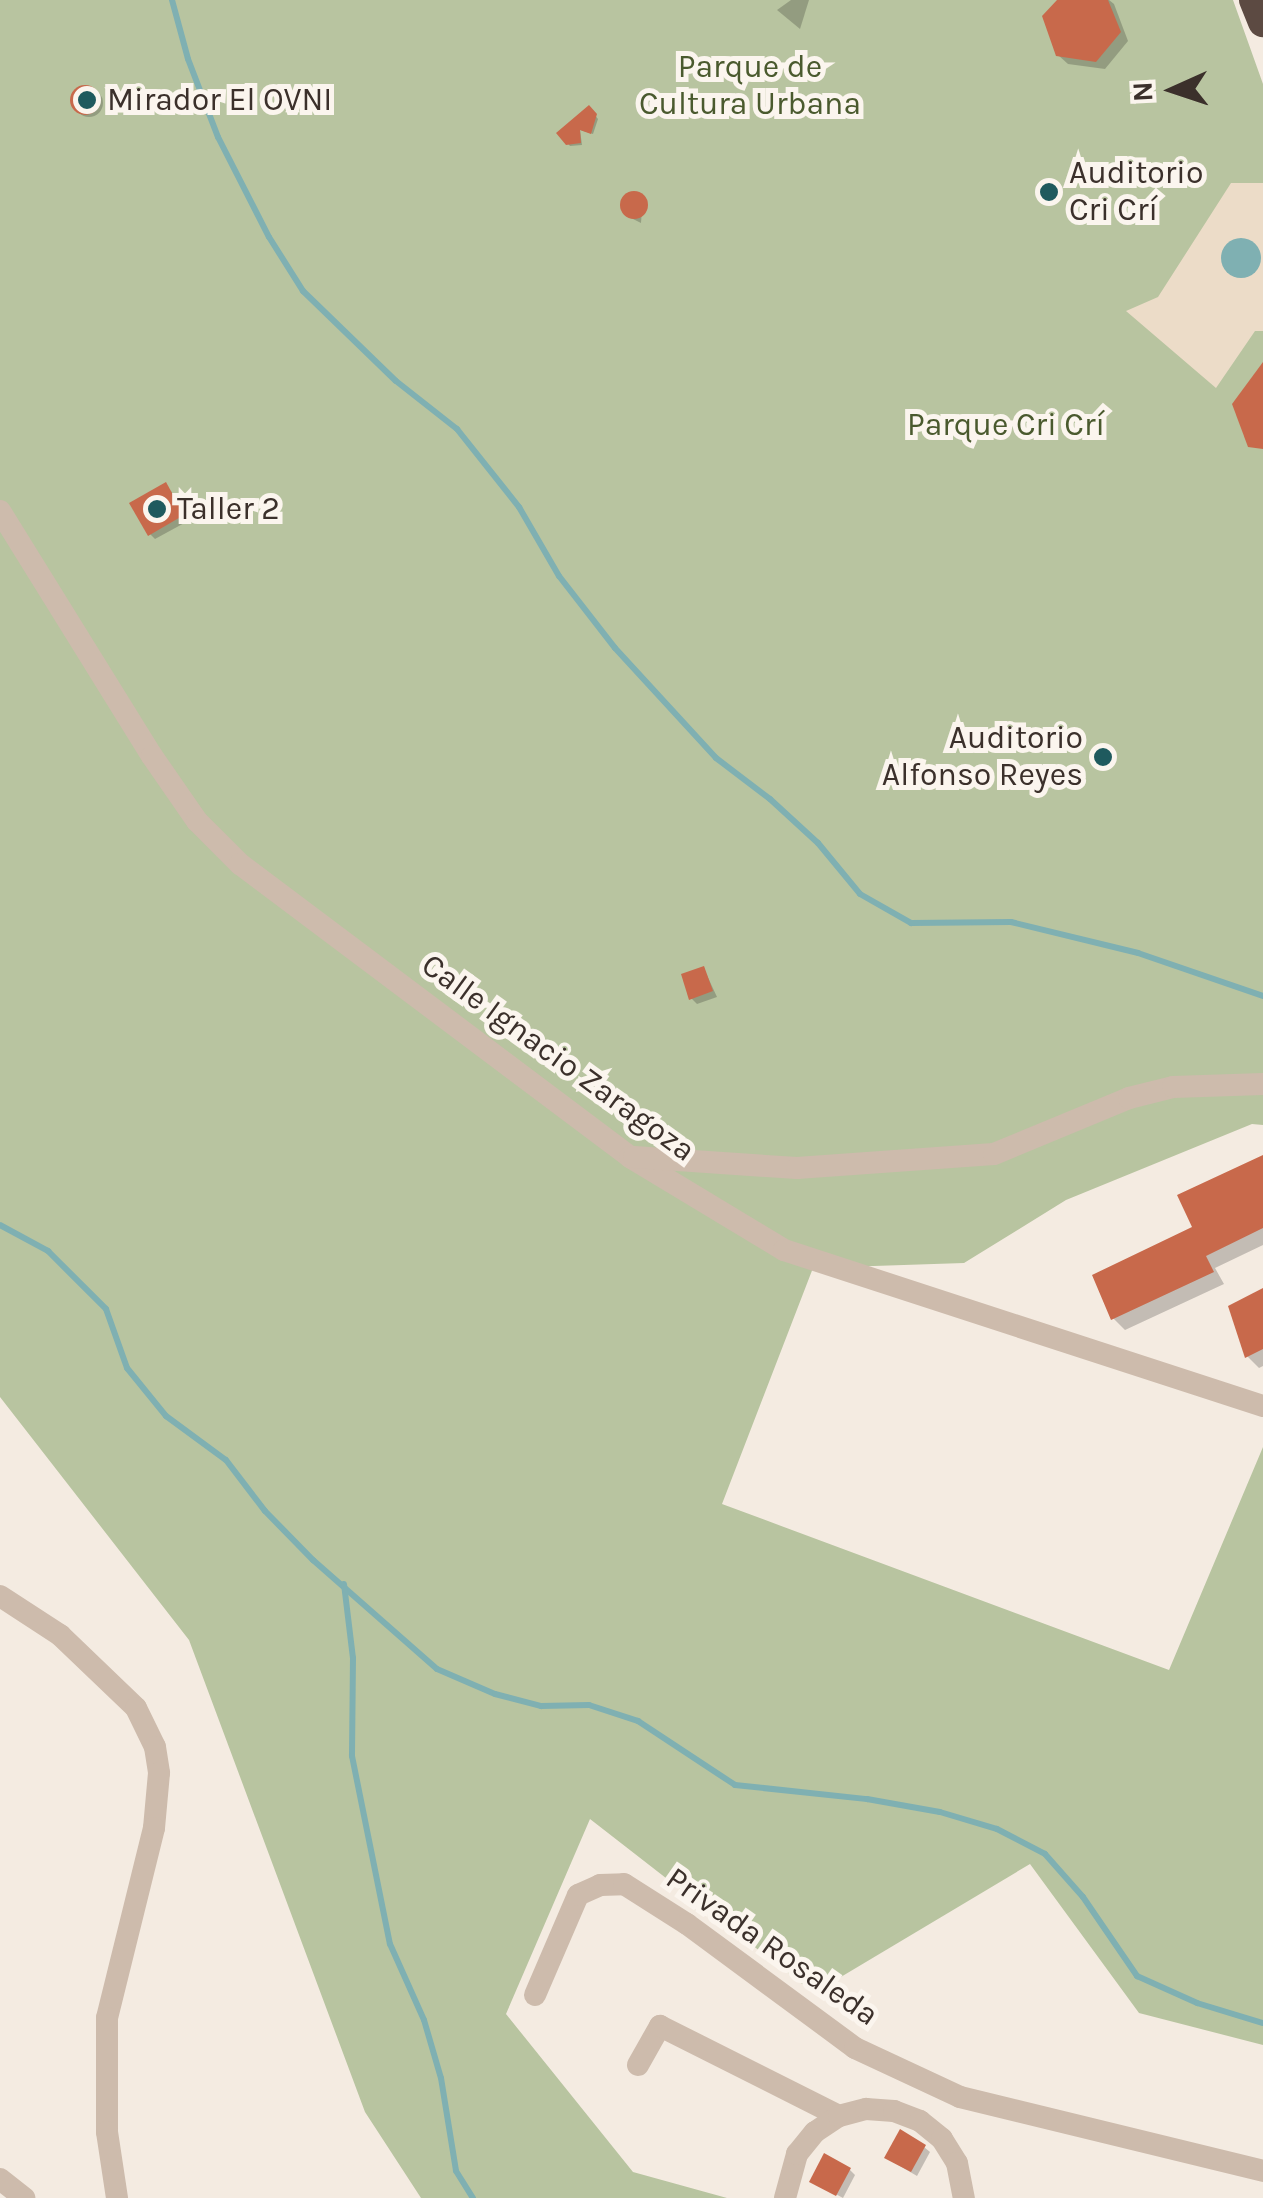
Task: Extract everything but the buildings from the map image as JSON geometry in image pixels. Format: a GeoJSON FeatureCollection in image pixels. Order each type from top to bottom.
{"type":"FeatureCollection","features":[{"type":"Feature","properties":{"kind":"highway"},"geometry":{"type":"LineString","coordinates":[[1254,0],[1263,22]]}},
{"type":"Feature","properties":{"kind":"street","name":"Calle Ignacio Zaragoza"},"geometry":{"type":"LineString","coordinates":[[0,511],[152,756],[197,821],[240,864],[630,1157],[784,1250],[1263,1406]]}},
{"type":"Feature","properties":{"kind":"street"},"geometry":{"type":"LineString","coordinates":[[630,1157],[797,1168],[994,1154],[1159,1090],[1211,1082],[1263,1084]]}},
{"type":"Feature","properties":{"kind":"street"},"geometry":{"type":"LineString","coordinates":[[0,1596],[60,1636],[136,1708],[155,1747],[159,1773],[154,1828],[107,2018],[107,2132],[117,2198]]}},
{"type":"Feature","properties":{"kind":"street","name":"Privada Rosaleda"},"geometry":{"type":"LineString","coordinates":[[535,1995],[578,1895],[600,1885],[624,1884],[686,1924],[855,2048],[960,2097],[1263,2171]]}},
{"type":"Feature","properties":{"kind":"street"},"geometry":{"type":"LineString","coordinates":[[638,2065],[660,2026],[838,2116]]}},
{"type":"Feature","properties":{"kind":"street"},"geometry":{"type":"LineString","coordinates":[[942,2139],[960,2097]]}},
{"type":"Feature","properties":{"kind":"street"},"geometry":{"type":"LineString","coordinates":[[785,2198],[796,2154],[815,2132],[838,2116],[866,2109],[894,2111],[920,2121],[942,2139],[958,2163],[964,2198]]}},
{"type":"Feature","properties":{"kind":"street"},"geometry":{"type":"LineString","coordinates":[[0,2179],[24,2198]]}},
{"type":"Feature","properties":{"kind":"green space"},"geometry":{"type":"Polygon","coordinates":[[[0,0],[1233,0],[1263,84],[1263,1125],[1252,1124],[1066,1200],[964,1263],[813,1268],[722,1504],[1169,1670],[1263,1447],[1263,2045],[1139,2013],[1030,1864],[814,1993],[590,1819],[506,2014],[633,2172],[727,2198],[421,2198],[365,2112],[189,1640],[0,1397],[0,0]]]}},
{"type":"Feature","properties":{"kind":"shaded area"},"geometry":{"type":"Polygon","coordinates":[[[1231,183],[1263,183],[1263,331],[1255,331],[1216,388],[1126,311],[1158,297],[1231,183]]]}},
{"type":"Feature","properties":{"kind":"water"},"geometry":{"type":"Polygon","coordinates":[[[1241,238],[1255,244],[1261,258],[1255,272],[1241,278],[1227,272],[1221,258],[1227,244],[1241,238]]]}},
{"type":"Feature","properties":{"kind":"waterway"},"geometry":{"type":"LineString","coordinates":[[172,0],[188,59],[218,137],[269,237],[303,291],[396,381],[457,429],[519,507],[559,576],[615,648],[716,758],[770,799],[818,843],[860,894],[911,923],[1011,922],[1138,953],[1263,996]]}},
{"type":"Feature","properties":{"kind":"waterway"},"geometry":{"type":"LineString","coordinates":[[0,1225],[48,1251],[106,1309],[127,1368],[166,1416],[226,1460],[265,1511],[313,1560],[437,1669],[495,1694],[541,1706],[589,1705],[638,1721],[735,1785],[867,1799],[940,1812],[997,1829],[1045,1854],[1083,1897],[1137,1976],[1197,2003],[1263,2023]]}},
{"type":"Feature","properties":{"kind":"waterway"},"geometry":{"type":"LineString","coordinates":[[344,1584],[353,1658],[352,1756],[390,1944],[424,2020],[441,2078],[456,2171],[473,2198]]}},
{"type":"Feature","properties":{"kind":"place","name":"Mirador El OVNI"},"geometry":{"type":"Point","coordinates":[87,100]}},
{"type":"Feature","properties":{"kind":"place","name":"Auditorio Cri Crí"},"geometry":{"type":"Point","coordinates":[1049,192]}},
{"type":"Feature","properties":{"kind":"place","name":"Taller 2"},"geometry":{"type":"Point","coordinates":[157,509]}},
{"type":"Feature","properties":{"kind":"place","name":"Auditorio Alfonso Reyes"},"geometry":{"type":"Point","coordinates":[1103,757]}},
{"type":"Feature","properties":{"kind":"park label","name":"Parque de Cultura Urbana"},"geometry":{"type":"Point","coordinates":[750,86]}},
{"type":"Feature","properties":{"kind":"park label","name":"Parque Cri Crí"},"geometry":{"type":"Point","coordinates":[1006,425]}}]}
